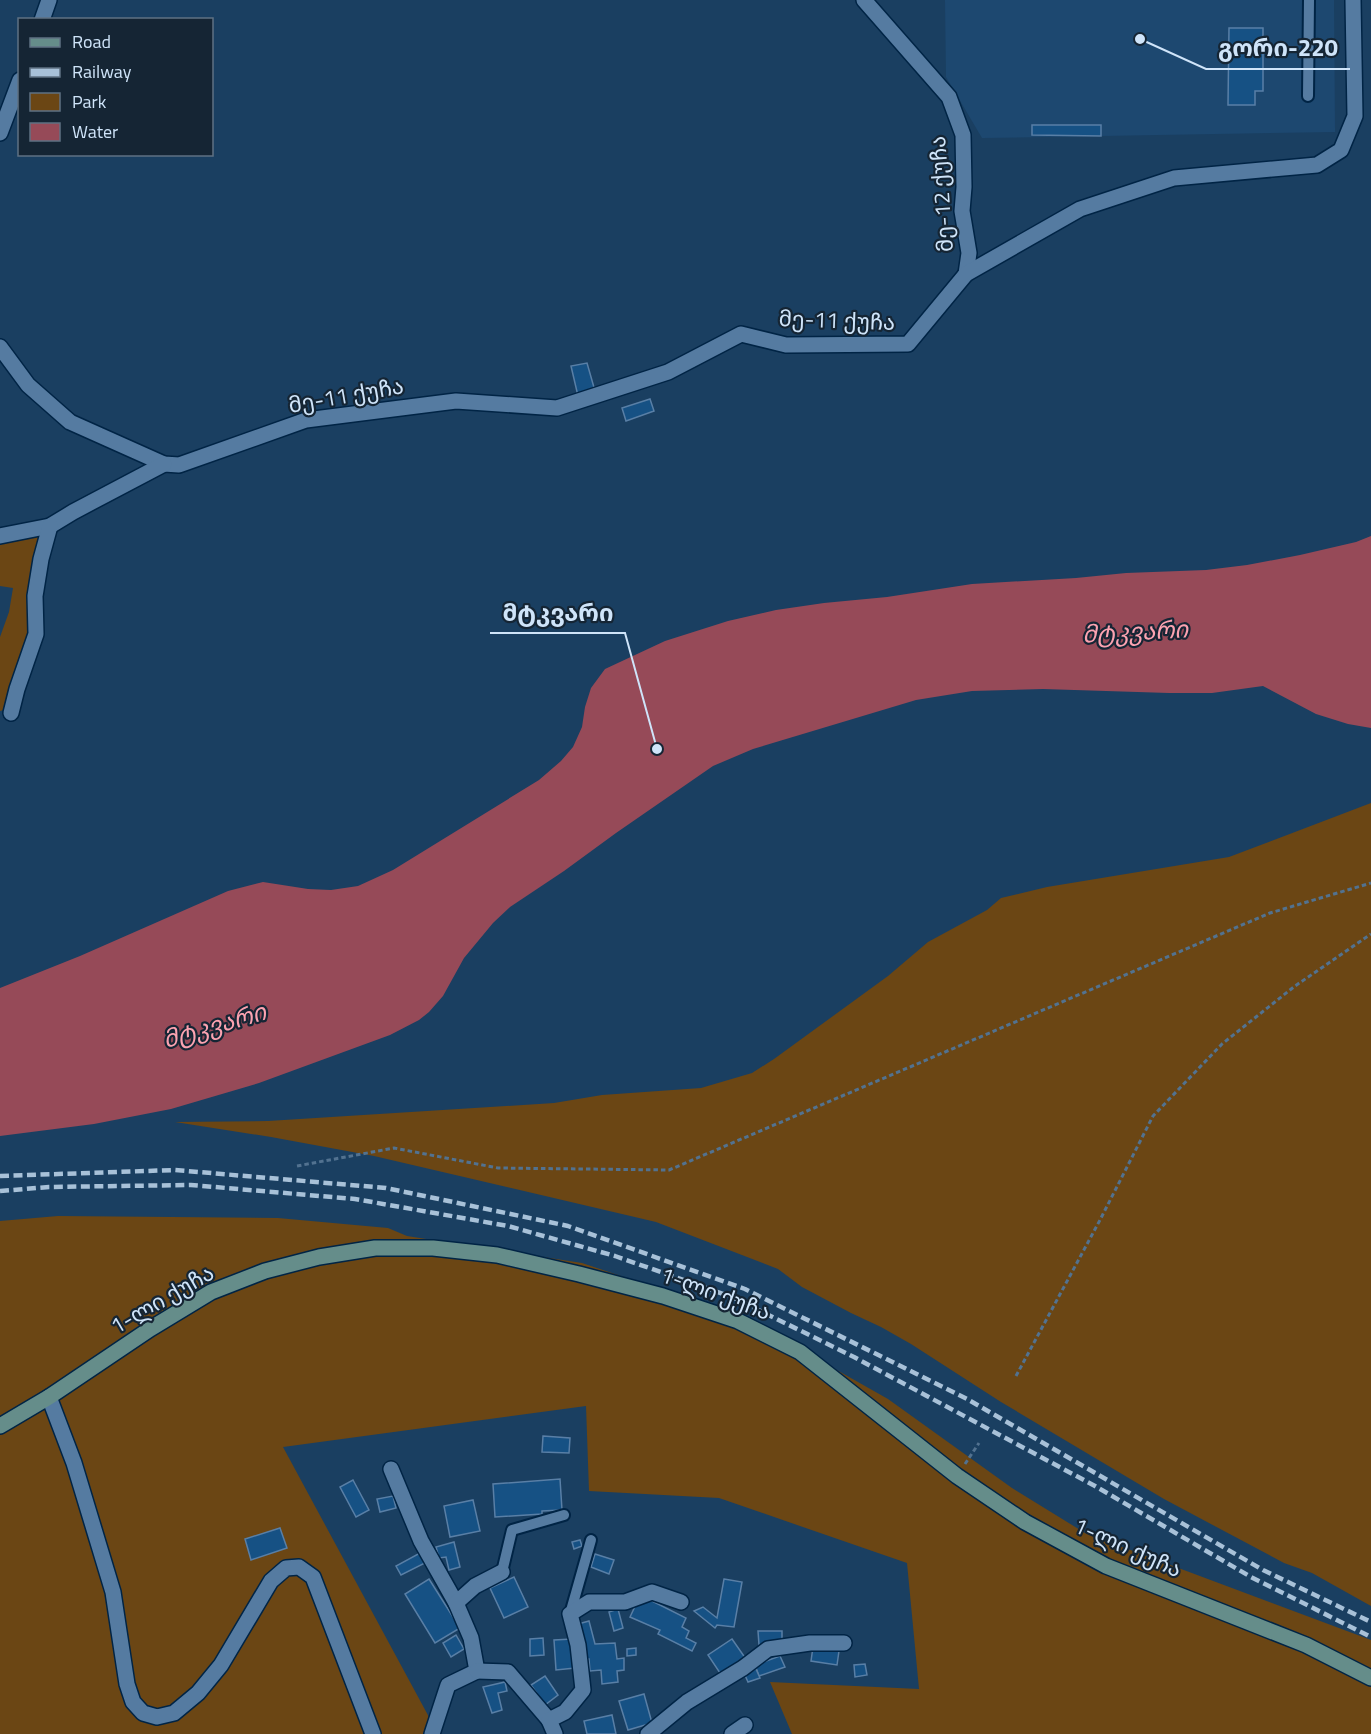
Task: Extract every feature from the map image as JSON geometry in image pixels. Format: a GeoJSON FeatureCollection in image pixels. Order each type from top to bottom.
{"type":"FeatureCollection","features":[{"type":"Feature","properties":{"kind":"main road","name":"1-ლი ქუჩა"},"geometry":{"type":"LineString","coordinates":[[0,1426],[211,1292],[265,1271],[319,1257],[375,1248],[433,1248],[497,1255],[663,1296],[738,1321],[800,1353],[957,1476],[1025,1522],[1106,1566],[1306,1645],[1371,1678]]}},
{"type":"Feature","properties":{"kind":"street"},"geometry":{"type":"LineString","coordinates":[[43,18],[49,0]]}},
{"type":"Feature","properties":{"kind":"street","name":"მე-12 ქუჩა"},"geometry":{"type":"LineString","coordinates":[[864,0],[948,97],[963,135],[962,211],[969,253],[966,274]]}},
{"type":"Feature","properties":{"kind":"street","name":"მე-11 ქუჩა"},"geometry":{"type":"LineString","coordinates":[[0,536],[50,526],[73,512],[172,465],[306,420],[456,401],[557,408],[668,372],[741,334],[786,345],[908,344],[966,274],[1080,209],[1174,178],[1317,165],[1341,150],[1354,116],[1353,0]]}},
{"type":"Feature","properties":{"kind":"street"},"geometry":{"type":"LineString","coordinates":[[0,133],[18,85]]}},
{"type":"Feature","properties":{"kind":"street"},"geometry":{"type":"LineString","coordinates":[[0,347],[28,385],[70,422],[172,465]]}},
{"type":"Feature","properties":{"kind":"street"},"geometry":{"type":"LineString","coordinates":[[11,713],[36,634],[35,596],[41,559],[50,526]]}},
{"type":"Feature","properties":{"kind":"street"},"geometry":{"type":"LineString","coordinates":[[49,1397],[74,1463],[113,1592],[127,1684],[133,1702],[143,1713],[157,1717],[174,1713],[198,1693],[221,1665],[271,1581],[286,1568],[299,1567],[313,1577],[373,1734]]}},
{"type":"Feature","properties":{"kind":"street"},"geometry":{"type":"LineString","coordinates":[[391,1469],[421,1541],[456,1604],[471,1638],[477,1671]]}},
{"type":"Feature","properties":{"kind":"street"},"geometry":{"type":"LineString","coordinates":[[456,1604],[475,1586],[502,1572]]}},
{"type":"Feature","properties":{"kind":"street"},"geometry":{"type":"LineString","coordinates":[[432,1734],[448,1685],[477,1671],[508,1672],[552,1727],[583,1690],[578,1645],[570,1614],[589,1602],[625,1602],[652,1592],[681,1602]]}},
{"type":"Feature","properties":{"kind":"street"},"geometry":{"type":"LineString","coordinates":[[648,1734],[687,1702],[743,1668],[768,1649],[810,1643],[844,1644]]}},
{"type":"Feature","properties":{"kind":"street"},"geometry":{"type":"LineString","coordinates":[[732,1734],[745,1725]]}},
{"type":"Feature","properties":{"kind":"lane"},"geometry":{"type":"LineString","coordinates":[[1308,96],[1309,0]]}},
{"type":"Feature","properties":{"kind":"lane"},"geometry":{"type":"LineString","coordinates":[[502,1572],[512,1530],[564,1515]]}},
{"type":"Feature","properties":{"kind":"lane"},"geometry":{"type":"LineString","coordinates":[[570,1614],[591,1540]]}},
{"type":"Feature","properties":{"kind":"path"},"geometry":{"type":"LineString","coordinates":[[297,1166],[394,1148],[498,1168],[669,1170],[1270,913],[1371,883]]}},
{"type":"Feature","properties":{"kind":"path"},"geometry":{"type":"LineString","coordinates":[[1016,1376],[1153,1116],[1222,1044],[1295,986],[1371,934]]}},
{"type":"Feature","properties":{"kind":"path"},"geometry":{"type":"LineString","coordinates":[[957,1476],[979,1443]]}},
{"type":"Feature","properties":{"kind":"shaded area"},"geometry":{"type":"Polygon","coordinates":[[[945,0],[1334,0],[1335,132],[982,138],[946,77],[945,0]]]}},
{"type":"Feature","properties":{"kind":"green space"},"geometry":{"type":"Polygon","coordinates":[[[50,526],[36,634],[17,689],[4,710],[0,711],[0,637],[9,612],[13,588],[0,586],[0,536],[50,526]]]}},
{"type":"Feature","properties":{"kind":"green space"},"geometry":{"type":"Polygon","coordinates":[[[1371,803],[1371,1606],[1312,1573],[1284,1563],[1164,1499],[1001,1402],[911,1344],[802,1287],[778,1269],[656,1222],[374,1156],[175,1122],[268,1121],[554,1103],[602,1095],[701,1088],[752,1073],[888,976],[928,942],[987,910],[1001,898],[1047,887],[1229,857],[1371,803]]]}},
{"type":"Feature","properties":{"kind":"green space"},"geometry":{"type":"Polygon","coordinates":[[[58,1216],[278,1218],[388,1228],[407,1236],[582,1263],[741,1316],[888,1399],[1012,1488],[1085,1533],[1371,1640],[1371,1734],[792,1734],[770,1682],[919,1689],[907,1563],[719,1498],[589,1491],[586,1406],[283,1447],[436,1730],[435,1734],[0,1734],[0,1221],[58,1216]]]}},
{"type":"Feature","properties":{"kind":"water"},"geometry":{"type":"Polygon","coordinates":[[[1371,536],[1371,728],[1316,714],[1263,686],[1212,693],[1043,689],[972,691],[916,700],[753,749],[713,766],[510,907],[493,923],[464,958],[443,996],[429,1012],[419,1020],[390,1035],[259,1083],[171,1109],[94,1124],[0,1136],[0,988],[80,956],[228,891],[263,882],[331,890],[358,886],[393,870],[539,780],[573,747],[582,727],[591,688],[605,669],[665,641],[728,621],[776,610],[972,584],[1206,570],[1247,565],[1356,542],[1371,536]]]}},
{"type":"Feature","properties":{"kind":"building"},"geometry":{"type":"Polygon","coordinates":[[[1229,28],[1263,28],[1263,91],[1255,91],[1255,105],[1228,105],[1229,28]]]}},
{"type":"Feature","properties":{"kind":"building"},"geometry":{"type":"Polygon","coordinates":[[[1032,125],[1101,125],[1101,136],[1032,135],[1032,125]]]}},
{"type":"Feature","properties":{"kind":"building"},"geometry":{"type":"Polygon","coordinates":[[[587,363],[595,391],[578,396],[571,366],[587,363]]]}},
{"type":"Feature","properties":{"kind":"building"},"geometry":{"type":"Polygon","coordinates":[[[650,399],[654,411],[626,421],[622,408],[650,399]]]}},
{"type":"Feature","properties":{"kind":"building"},"geometry":{"type":"Polygon","coordinates":[[[543,1436],[570,1438],[569,1453],[542,1452],[543,1436]]]}},
{"type":"Feature","properties":{"kind":"building"},"geometry":{"type":"Polygon","coordinates":[[[560,1479],[562,1510],[542,1511],[542,1514],[495,1517],[493,1484],[560,1479]]]}},
{"type":"Feature","properties":{"kind":"building"},"geometry":{"type":"Polygon","coordinates":[[[353,1480],[369,1510],[356,1517],[340,1487],[353,1480]]]}},
{"type":"Feature","properties":{"kind":"building"},"geometry":{"type":"Polygon","coordinates":[[[393,1496],[396,1508],[380,1512],[377,1499],[393,1496]]]}},
{"type":"Feature","properties":{"kind":"building"},"geometry":{"type":"Polygon","coordinates":[[[473,1500],[480,1531],[450,1537],[444,1506],[473,1500]]]}},
{"type":"Feature","properties":{"kind":"building"},"geometry":{"type":"Polygon","coordinates":[[[280,1528],[287,1548],[251,1560],[245,1539],[280,1528]]]}},
{"type":"Feature","properties":{"kind":"building"},"geometry":{"type":"Polygon","coordinates":[[[580,1540],[582,1546],[574,1549],[572,1542],[580,1540]]]}},
{"type":"Feature","properties":{"kind":"building"},"geometry":{"type":"Polygon","coordinates":[[[454,1542],[460,1567],[449,1570],[446,1557],[439,1558],[436,1547],[454,1542]]]}},
{"type":"Feature","properties":{"kind":"building"},"geometry":{"type":"Polygon","coordinates":[[[420,1553],[425,1563],[401,1575],[396,1566],[420,1553]]]}},
{"type":"Feature","properties":{"kind":"building"},"geometry":{"type":"Polygon","coordinates":[[[595,1554],[614,1560],[609,1574],[591,1567],[595,1554]]]}},
{"type":"Feature","properties":{"kind":"building"},"geometry":{"type":"Polygon","coordinates":[[[514,1577],[528,1607],[504,1618],[490,1588],[514,1577]]]}},
{"type":"Feature","properties":{"kind":"building"},"geometry":{"type":"Polygon","coordinates":[[[429,1579],[460,1628],[435,1643],[405,1594],[429,1579]]]}},
{"type":"Feature","properties":{"kind":"building"},"geometry":{"type":"Polygon","coordinates":[[[724,1579],[742,1582],[734,1627],[717,1625],[715,1628],[694,1611],[703,1607],[717,1618],[724,1579]]]}},
{"type":"Feature","properties":{"kind":"building"},"geometry":{"type":"Polygon","coordinates":[[[646,1598],[686,1618],[682,1627],[689,1631],[686,1638],[696,1643],[692,1651],[658,1634],[660,1630],[630,1617],[638,1600],[646,1598]]]}},
{"type":"Feature","properties":{"kind":"building"},"geometry":{"type":"Polygon","coordinates":[[[618,1609],[623,1628],[614,1631],[609,1612],[618,1609]]]}},
{"type":"Feature","properties":{"kind":"building"},"geometry":{"type":"Polygon","coordinates":[[[589,1621],[595,1644],[615,1643],[617,1659],[624,1658],[624,1670],[617,1671],[618,1682],[602,1684],[601,1670],[590,1671],[589,1659],[584,1659],[578,1624],[589,1621]]]}},
{"type":"Feature","properties":{"kind":"building"},"geometry":{"type":"Polygon","coordinates":[[[758,1631],[782,1631],[782,1644],[759,1645],[758,1631]]]}},
{"type":"Feature","properties":{"kind":"building"},"geometry":{"type":"Polygon","coordinates":[[[456,1635],[464,1649],[451,1657],[443,1643],[456,1635]]]}},
{"type":"Feature","properties":{"kind":"building"},"geometry":{"type":"Polygon","coordinates":[[[543,1638],[544,1655],[530,1656],[530,1639],[543,1638]]]}},
{"type":"Feature","properties":{"kind":"building"},"geometry":{"type":"Polygon","coordinates":[[[572,1639],[575,1668],[556,1670],[554,1640],[572,1639]]]}},
{"type":"Feature","properties":{"kind":"building"},"geometry":{"type":"Polygon","coordinates":[[[732,1639],[746,1659],[722,1676],[708,1655],[732,1639]]]}},
{"type":"Feature","properties":{"kind":"building"},"geometry":{"type":"Polygon","coordinates":[[[813,1647],[839,1651],[837,1665],[811,1661],[813,1647]]]}},
{"type":"Feature","properties":{"kind":"building"},"geometry":{"type":"Polygon","coordinates":[[[636,1648],[636,1655],[627,1656],[627,1649],[636,1648]]]}},
{"type":"Feature","properties":{"kind":"building"},"geometry":{"type":"Polygon","coordinates":[[[780,1656],[785,1667],[759,1676],[755,1665],[780,1656]]]}},
{"type":"Feature","properties":{"kind":"building"},"geometry":{"type":"Polygon","coordinates":[[[865,1664],[867,1675],[855,1677],[854,1665],[865,1664]]]}},
{"type":"Feature","properties":{"kind":"building"},"geometry":{"type":"Polygon","coordinates":[[[756,1669],[760,1678],[748,1682],[744,1673],[756,1669]]]}},
{"type":"Feature","properties":{"kind":"building"},"geometry":{"type":"Polygon","coordinates":[[[545,1676],[558,1695],[545,1705],[531,1685],[545,1676]]]}},
{"type":"Feature","properties":{"kind":"building"},"geometry":{"type":"Polygon","coordinates":[[[505,1682],[507,1691],[498,1693],[502,1710],[492,1713],[483,1687],[505,1682]]]}},
{"type":"Feature","properties":{"kind":"building"},"geometry":{"type":"Polygon","coordinates":[[[644,1694],[652,1723],[628,1730],[619,1701],[644,1694]]]}},
{"type":"Feature","properties":{"kind":"building"},"geometry":{"type":"Polygon","coordinates":[[[612,1715],[616,1734],[587,1734],[584,1721],[612,1715]]]}},
{"type":"Feature","properties":{"kind":"railway"},"geometry":{"type":"LineString","coordinates":[[0,1176],[175,1170],[386,1188],[568,1226],[745,1289],[967,1399],[1263,1570],[1371,1622]]}},
{"type":"Feature","properties":{"kind":"railway"},"geometry":{"type":"LineString","coordinates":[[0,1191],[49,1187],[191,1185],[355,1199],[508,1226],[615,1256],[732,1297],[854,1357],[1095,1486],[1251,1577],[1371,1637]]}},
{"type":"Feature","properties":{"kind":"place","name":"გორი-220"},"geometry":{"type":"Point","coordinates":[1140,39]}},
{"type":"Feature","properties":{"kind":"place","name":"მტკვარი"},"geometry":{"type":"Point","coordinates":[657,749]}}]}
